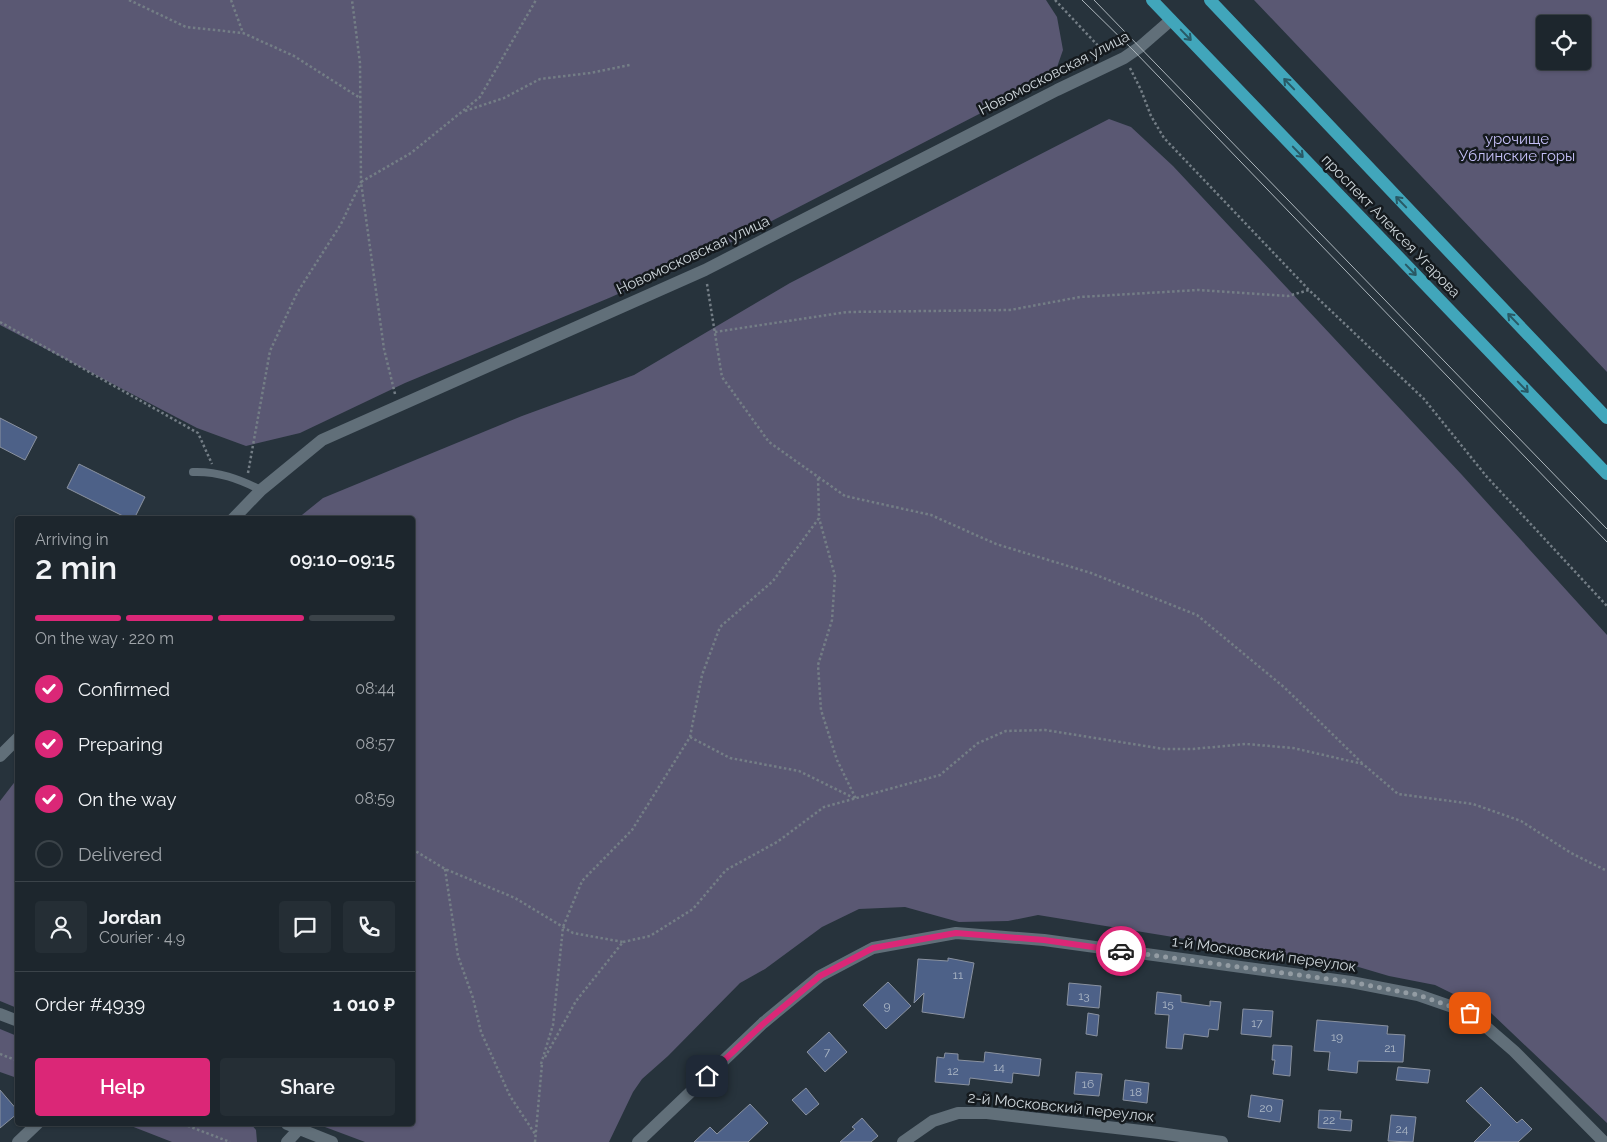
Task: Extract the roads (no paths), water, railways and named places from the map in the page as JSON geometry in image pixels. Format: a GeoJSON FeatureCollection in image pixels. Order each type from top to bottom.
{"type":"FeatureCollection","features":[{"type":"Feature","properties":{"kind":"main road","name":"проспект Алексея Угарова"},"geometry":{"type":"LineString","coordinates":[[1152,0],[1607,474]]}},
{"type":"Feature","properties":{"kind":"main road","name":"проспект Алексея Угарова"},"geometry":{"type":"LineString","coordinates":[[1210,0],[1607,418]]}},
{"type":"Feature","properties":{"kind":"street","name":"Новомосковская улица"},"geometry":{"type":"LineString","coordinates":[[236,516],[261,490],[322,440],[399,404],[704,270],[1048,94],[1119,60],[1140,47],[1171,20]]}},
{"type":"Feature","properties":{"kind":"street"},"geometry":{"type":"LineString","coordinates":[[1,754],[15,741]]}},
{"type":"Feature","properties":{"kind":"street","name":"1-й Московский переулок"},"geometry":{"type":"LineString","coordinates":[[638,1142],[763,1024],[820,976],[873,948],[956,933],[1044,940],[1351,982],[1418,995],[1470,1013],[1514,1051],[1604,1142]]}},
{"type":"Feature","properties":{"kind":"street"},"geometry":{"type":"LineString","coordinates":[[0,1014],[15,1020]]}},
{"type":"Feature","properties":{"kind":"street","name":"2-й Московский переулок"},"geometry":{"type":"LineString","coordinates":[[903,1142],[933,1121],[958,1114],[987,1113],[1222,1142]]}},
{"type":"Feature","properties":{"kind":"street"},"geometry":{"type":"LineString","coordinates":[[18,1142],[35,1126]]}},
{"type":"Feature","properties":{"kind":"street"},"geometry":{"type":"LineString","coordinates":[[292,1126],[332,1142]]}},
{"type":"Feature","properties":{"kind":"street"},"geometry":{"type":"LineString","coordinates":[[287,1142],[299,1128]]}},
{"type":"Feature","properties":{"kind":"lane"},"geometry":{"type":"LineString","coordinates":[[193,472],[214,472],[261,490]]}},
{"type":"Feature","properties":{"kind":"tram line"},"geometry":{"type":"LineString","coordinates":[[1082,0],[1134,51],[1607,542]]}},
{"type":"Feature","properties":{"kind":"tram line"},"geometry":{"type":"LineString","coordinates":[[1094,0],[1607,529]]}},
{"type":"Feature","properties":{"kind":"park label","name":"урочище Ублинские горы"},"geometry":{"type":"Point","coordinates":[1517,148]}}]}
